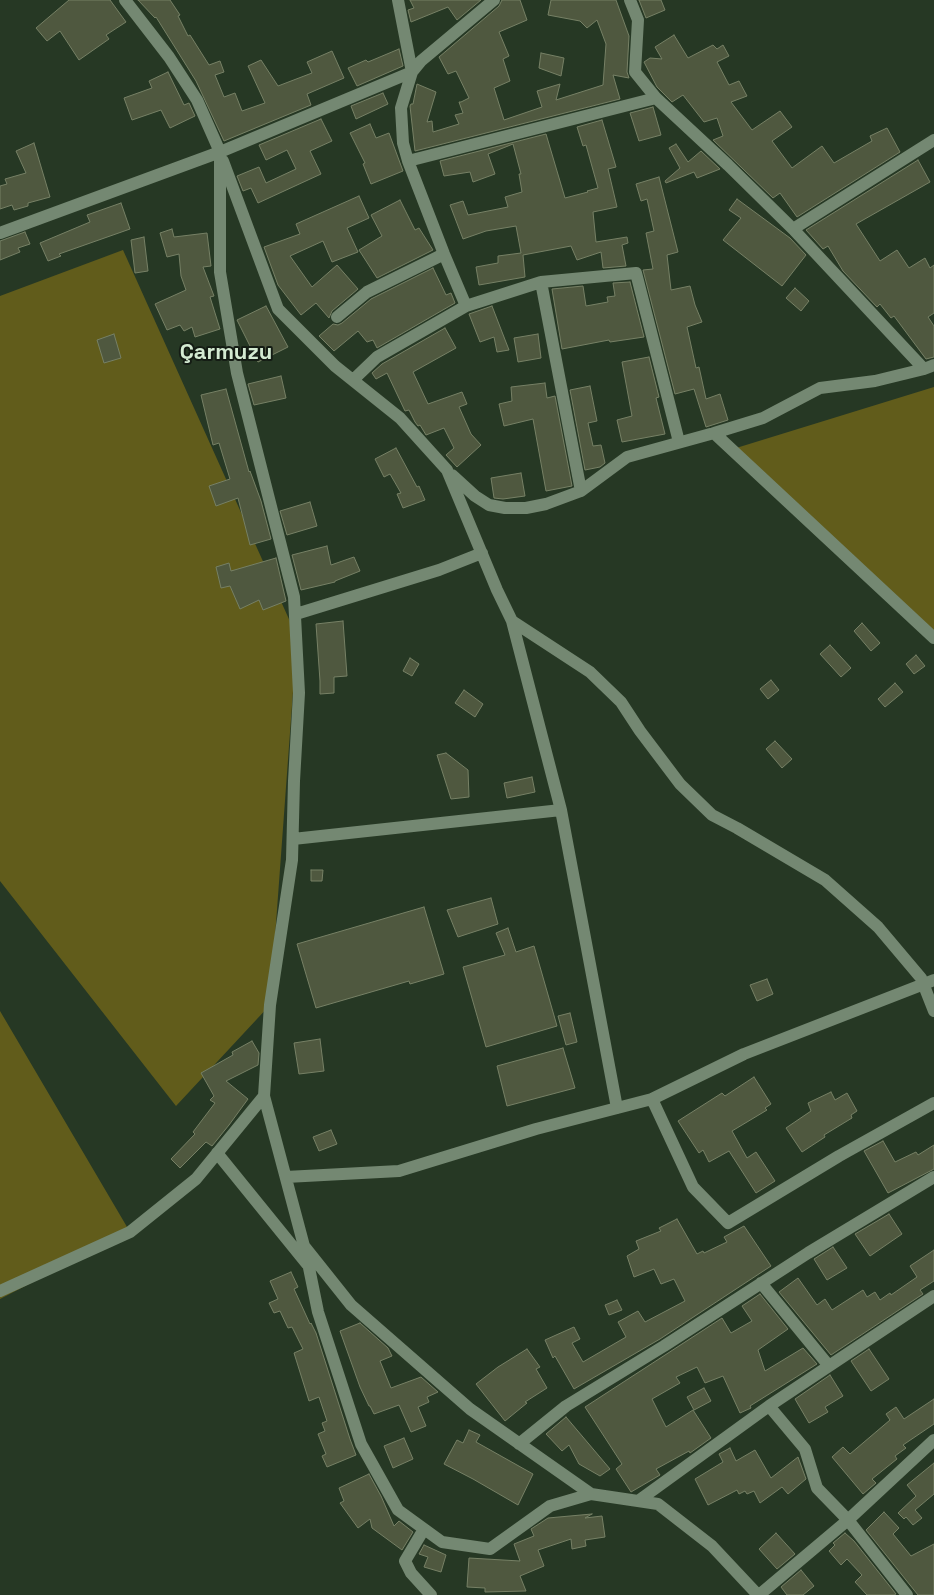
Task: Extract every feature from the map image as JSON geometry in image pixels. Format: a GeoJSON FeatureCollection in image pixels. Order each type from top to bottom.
{"type":"FeatureCollection","features":[{"type":"Feature","properties":{"kind":"street"},"geometry":{"type":"LineString","coordinates":[[125,0],[169,57],[197,100],[220,152],[278,309],[335,366],[400,418],[447,470],[475,496],[489,505],[505,508],[526,508],[546,504],[581,491],[627,457],[763,418],[820,388],[875,381],[929,367]]}},
{"type":"Feature","properties":{"kind":"street"},"geometry":{"type":"LineString","coordinates":[[398,0],[412,72]]}},
{"type":"Feature","properties":{"kind":"street"},"geometry":{"type":"LineString","coordinates":[[466,306],[408,161],[403,143],[401,108],[412,72],[421,61],[494,0]]}},
{"type":"Feature","properties":{"kind":"street"},"geometry":{"type":"LineString","coordinates":[[630,0],[638,20],[635,72],[656,98],[793,229],[929,367]]}},
{"type":"Feature","properties":{"kind":"street"},"geometry":{"type":"LineString","coordinates":[[0,233],[220,152],[412,72]]}},
{"type":"Feature","properties":{"kind":"street"},"geometry":{"type":"LineString","coordinates":[[408,161],[656,98]]}},
{"type":"Feature","properties":{"kind":"street"},"geometry":{"type":"LineString","coordinates":[[793,229],[934,140]]}},
{"type":"Feature","properties":{"kind":"street"},"geometry":{"type":"LineString","coordinates":[[220,152],[220,272],[236,373],[294,597],[296,614],[299,693],[292,860],[270,1005],[264,1096],[304,1246],[318,1312],[361,1444],[398,1510],[442,1542],[490,1549],[550,1506],[591,1494],[658,1504],[712,1546],[759,1595],[848,1520],[934,1440]]}},
{"type":"Feature","properties":{"kind":"street"},"geometry":{"type":"LineString","coordinates":[[337,317],[367,292],[444,254]]}},
{"type":"Feature","properties":{"kind":"street"},"geometry":{"type":"LineString","coordinates":[[353,380],[377,357],[466,306],[541,282],[636,273],[679,442]]}},
{"type":"Feature","properties":{"kind":"street"},"geometry":{"type":"LineString","coordinates":[[541,282],[581,491]]}},
{"type":"Feature","properties":{"kind":"street"},"geometry":{"type":"LineString","coordinates":[[714,433],[755,469],[934,638]]}},
{"type":"Feature","properties":{"kind":"street"},"geometry":{"type":"LineString","coordinates":[[447,470],[512,621],[561,810],[617,1108]]}},
{"type":"Feature","properties":{"kind":"street"},"geometry":{"type":"LineString","coordinates":[[296,614],[439,570],[482,553]]}},
{"type":"Feature","properties":{"kind":"street"},"geometry":{"type":"LineString","coordinates":[[512,621],[590,672],[621,702],[640,731],[680,784],[712,814],[825,880],[878,927],[920,978],[929,982]]}},
{"type":"Feature","properties":{"kind":"street"},"geometry":{"type":"LineString","coordinates":[[293,839],[561,810]]}},
{"type":"Feature","properties":{"kind":"street"},"geometry":{"type":"LineString","coordinates":[[929,982],[934,1011]]}},
{"type":"Feature","properties":{"kind":"street"},"geometry":{"type":"LineString","coordinates":[[286,1177],[399,1170],[536,1129],[652,1098],[744,1054],[929,982]]}},
{"type":"Feature","properties":{"kind":"street"},"geometry":{"type":"LineString","coordinates":[[0,1291],[130,1232],[196,1179],[264,1096]]}},
{"type":"Feature","properties":{"kind":"street"},"geometry":{"type":"LineString","coordinates":[[652,1098],[693,1187],[728,1223],[839,1156],[934,1103]]}},
{"type":"Feature","properties":{"kind":"street"},"geometry":{"type":"LineString","coordinates":[[217,1154],[308,1266]]}},
{"type":"Feature","properties":{"kind":"street"},"geometry":{"type":"LineString","coordinates":[[520,1444],[566,1406],[664,1346],[761,1283],[934,1178]]}},
{"type":"Feature","properties":{"kind":"street"},"geometry":{"type":"LineString","coordinates":[[304,1246],[351,1305],[470,1409],[591,1494]]}},
{"type":"Feature","properties":{"kind":"street"},"geometry":{"type":"LineString","coordinates":[[761,1283],[829,1366]]}},
{"type":"Feature","properties":{"kind":"street"},"geometry":{"type":"LineString","coordinates":[[638,1501],[769,1406],[934,1296]]}},
{"type":"Feature","properties":{"kind":"street"},"geometry":{"type":"LineString","coordinates":[[769,1406],[805,1449],[817,1488],[848,1520],[908,1595]]}},
{"type":"Feature","properties":{"kind":"street"},"geometry":{"type":"LineString","coordinates":[[424,1529],[405,1561],[430,1595]]}},
{"type":"Feature","properties":{"kind":"shaded area"},"geometry":{"type":"Polygon","coordinates":[[[123,250],[297,637],[270,1005],[176,1106],[0,881],[0,296],[123,250]]]}},
{"type":"Feature","properties":{"kind":"shaded area"},"geometry":{"type":"Polygon","coordinates":[[[934,387],[934,632],[733,449],[934,387]]]}},
{"type":"Feature","properties":{"kind":"shaded area"},"geometry":{"type":"Polygon","coordinates":[[[0,1011],[130,1232],[0,1299],[0,1011]]]}},
{"type":"Feature","properties":{"kind":"building"},"geometry":{"type":"Polygon","coordinates":[[[69,0],[110,0],[126,22],[106,35],[109,39],[79,60],[60,31],[47,41],[36,28],[69,0]]]}},
{"type":"Feature","properties":{"kind":"building"},"geometry":{"type":"Polygon","coordinates":[[[138,0],[170,0],[180,15],[178,16],[188,36],[190,35],[209,65],[220,61],[224,72],[215,75],[224,97],[235,93],[242,111],[265,103],[248,66],[261,60],[278,86],[312,73],[307,62],[332,51],[344,78],[307,94],[311,105],[224,141],[196,81],[156,17],[138,0]]]}},
{"type":"Feature","properties":{"kind":"building"},"geometry":{"type":"Polygon","coordinates":[[[410,0],[481,0],[457,20],[448,7],[411,22],[408,10],[414,8],[410,0]]]}},
{"type":"Feature","properties":{"kind":"building"},"geometry":{"type":"Polygon","coordinates":[[[502,0],[520,0],[527,20],[499,32],[509,56],[503,59],[510,81],[494,88],[504,120],[542,107],[537,91],[560,84],[556,100],[603,85],[606,44],[597,20],[587,28],[580,21],[548,15],[551,0],[616,0],[629,36],[627,72],[629,78],[613,75],[620,99],[415,151],[410,106],[413,104],[417,84],[436,92],[427,122],[432,121],[433,132],[459,124],[455,115],[463,113],[459,102],[469,98],[456,71],[448,74],[439,57],[499,6],[502,0]]]}},
{"type":"Feature","properties":{"kind":"building"},"geometry":{"type":"Polygon","coordinates":[[[639,0],[661,0],[665,10],[646,18],[639,0]]]}},
{"type":"Feature","properties":{"kind":"building"},"geometry":{"type":"Polygon","coordinates":[[[674,35],[688,58],[713,45],[717,49],[723,45],[729,56],[717,62],[729,85],[739,81],[747,96],[731,102],[752,130],[780,111],[792,127],[772,141],[792,168],[822,146],[834,163],[872,141],[870,136],[887,128],[900,152],[797,217],[780,193],[773,198],[713,140],[723,136],[717,118],[704,122],[683,95],[672,102],[657,87],[644,62],[650,58],[662,59],[655,47],[674,35]]]}},
{"type":"Feature","properties":{"kind":"building"},"geometry":{"type":"Polygon","coordinates":[[[399,49],[403,66],[357,86],[348,68],[399,49]]]}},
{"type":"Feature","properties":{"kind":"building"},"geometry":{"type":"Polygon","coordinates":[[[541,53],[564,58],[561,76],[539,68],[541,53]]]}},
{"type":"Feature","properties":{"kind":"building"},"geometry":{"type":"Polygon","coordinates":[[[168,72],[184,105],[189,103],[195,116],[170,128],[161,110],[132,120],[124,98],[152,88],[149,81],[168,72]]]}},
{"type":"Feature","properties":{"kind":"building"},"geometry":{"type":"Polygon","coordinates":[[[383,93],[388,104],[356,119],[351,106],[383,93]]]}},
{"type":"Feature","properties":{"kind":"building"},"geometry":{"type":"Polygon","coordinates":[[[653,107],[661,135],[639,141],[630,113],[653,107]]]}},
{"type":"Feature","properties":{"kind":"building"},"geometry":{"type":"Polygon","coordinates":[[[321,119],[332,141],[310,151],[321,174],[258,203],[251,188],[243,191],[237,176],[259,167],[266,183],[296,169],[287,150],[266,160],[259,145],[321,119]]]}},
{"type":"Feature","properties":{"kind":"building"},"geometry":{"type":"Polygon","coordinates":[[[602,120],[616,167],[608,169],[617,207],[593,212],[596,242],[627,237],[628,243],[622,245],[626,266],[603,268],[601,252],[577,260],[571,246],[523,255],[525,277],[479,285],[476,267],[498,263],[498,256],[521,253],[516,226],[486,231],[463,239],[450,205],[463,201],[468,215],[508,207],[505,197],[522,192],[519,174],[521,174],[513,144],[488,154],[495,174],[473,182],[470,172],[444,176],[440,161],[546,134],[565,198],[598,188],[586,145],[583,146],[577,127],[602,120]]]}},
{"type":"Feature","properties":{"kind":"building"},"geometry":{"type":"Polygon","coordinates":[[[370,124],[376,138],[389,133],[403,171],[371,184],[363,164],[365,163],[350,133],[370,124]]]}},
{"type":"Feature","properties":{"kind":"building"},"geometry":{"type":"Polygon","coordinates":[[[34,143],[50,197],[28,203],[28,206],[14,210],[12,205],[0,209],[0,186],[7,184],[5,179],[26,173],[16,151],[34,143]]]}},
{"type":"Feature","properties":{"kind":"building"},"geometry":{"type":"Polygon","coordinates":[[[676,144],[688,162],[701,151],[720,169],[697,178],[694,172],[666,183],[665,181],[680,168],[669,148],[676,144]]]}},
{"type":"Feature","properties":{"kind":"building"},"geometry":{"type":"Polygon","coordinates":[[[918,160],[930,182],[856,224],[880,261],[897,250],[909,268],[925,258],[930,268],[934,265],[934,313],[928,317],[934,326],[934,357],[926,359],[894,316],[891,318],[880,304],[877,307],[843,271],[828,246],[823,249],[806,230],[918,160]]]}},
{"type":"Feature","properties":{"kind":"building"},"geometry":{"type":"Polygon","coordinates":[[[659,177],[678,252],[667,255],[671,290],[690,286],[702,322],[687,327],[696,368],[699,367],[706,399],[720,394],[728,420],[706,427],[694,389],[675,394],[643,270],[653,269],[646,233],[654,231],[647,199],[641,201],[636,184],[659,177]]]}},
{"type":"Feature","properties":{"kind":"building"},"geometry":{"type":"Polygon","coordinates":[[[359,196],[369,218],[347,228],[358,252],[332,262],[323,241],[290,256],[312,287],[337,265],[358,289],[332,311],[329,318],[316,303],[301,315],[278,285],[264,247],[300,234],[296,224],[359,196]]]}},
{"type":"Feature","properties":{"kind":"building"},"geometry":{"type":"Polygon","coordinates":[[[737,199],[790,238],[806,255],[782,286],[723,240],[741,218],[729,210],[737,199]]]}},
{"type":"Feature","properties":{"kind":"building"},"geometry":{"type":"Polygon","coordinates":[[[400,200],[415,230],[419,228],[433,250],[377,278],[359,250],[382,236],[371,215],[400,200]]]}},
{"type":"Feature","properties":{"kind":"building"},"geometry":{"type":"Polygon","coordinates":[[[121,203],[130,229],[59,254],[61,256],[48,261],[40,243],[90,222],[87,215],[121,203]]]}},
{"type":"Feature","properties":{"kind":"building"},"geometry":{"type":"Polygon","coordinates":[[[172,229],[174,237],[207,233],[211,266],[203,267],[214,296],[210,297],[220,329],[195,337],[192,327],[184,331],[180,325],[167,330],[155,304],[186,290],[181,276],[179,254],[167,257],[160,233],[172,229]]]}},
{"type":"Feature","properties":{"kind":"building"},"geometry":{"type":"Polygon","coordinates":[[[25,232],[30,244],[18,248],[20,252],[0,260],[0,241],[25,232]]]}},
{"type":"Feature","properties":{"kind":"building"},"geometry":{"type":"Polygon","coordinates":[[[144,237],[148,271],[135,273],[131,240],[144,237]]]}},
{"type":"Feature","properties":{"kind":"building"},"geometry":{"type":"Polygon","coordinates":[[[433,268],[446,295],[451,293],[455,303],[377,348],[373,340],[367,342],[358,331],[334,351],[319,336],[333,324],[338,325],[342,323],[371,299],[433,268]]]}},
{"type":"Feature","properties":{"kind":"building"},"geometry":{"type":"Polygon","coordinates":[[[630,282],[644,337],[610,342],[609,340],[562,349],[552,289],[583,286],[586,306],[608,302],[607,297],[615,296],[613,283],[630,282]]]}},
{"type":"Feature","properties":{"kind":"building"},"geometry":{"type":"Polygon","coordinates":[[[795,288],[809,301],[801,311],[786,298],[795,288]]]}},
{"type":"Feature","properties":{"kind":"building"},"geometry":{"type":"Polygon","coordinates":[[[266,306],[288,347],[258,362],[237,320],[266,306]]]}},
{"type":"Feature","properties":{"kind":"building"},"geometry":{"type":"Polygon","coordinates":[[[492,306],[509,350],[497,352],[494,337],[480,342],[469,314],[492,306]]]}},
{"type":"Feature","properties":{"kind":"building"},"geometry":{"type":"Polygon","coordinates":[[[445,328],[456,348],[413,372],[428,404],[462,392],[467,404],[459,407],[471,434],[481,445],[457,467],[446,455],[454,448],[444,428],[426,435],[420,425],[418,426],[415,422],[409,410],[405,411],[387,373],[376,379],[372,373],[382,364],[445,328]]]}},
{"type":"Feature","properties":{"kind":"building"},"geometry":{"type":"Polygon","coordinates":[[[114,334],[121,358],[104,363],[97,340],[114,334]]]}},
{"type":"Feature","properties":{"kind":"building"},"geometry":{"type":"Polygon","coordinates":[[[538,334],[541,358],[518,362],[514,338],[538,334]]]}},
{"type":"Feature","properties":{"kind":"building"},"geometry":{"type":"Polygon","coordinates":[[[649,357],[659,397],[656,398],[665,434],[622,442],[617,420],[632,416],[622,362],[649,357]]]}},
{"type":"Feature","properties":{"kind":"building"},"geometry":{"type":"Polygon","coordinates":[[[281,376],[286,398],[254,405],[248,384],[281,376]]]}},
{"type":"Feature","properties":{"kind":"building"},"geometry":{"type":"Polygon","coordinates":[[[545,383],[547,398],[555,396],[572,486],[546,491],[533,419],[504,426],[499,404],[512,401],[511,387],[545,383]]]}},
{"type":"Feature","properties":{"kind":"building"},"geometry":{"type":"Polygon","coordinates":[[[590,386],[597,421],[588,423],[593,446],[601,445],[605,463],[600,467],[585,470],[570,390],[590,386]]]}},
{"type":"Feature","properties":{"kind":"building"},"geometry":{"type":"Polygon","coordinates":[[[226,389],[249,472],[261,501],[271,539],[250,545],[238,498],[216,506],[209,486],[230,479],[219,443],[213,445],[201,395],[226,389]]]}},
{"type":"Feature","properties":{"kind":"building"},"geometry":{"type":"Polygon","coordinates":[[[396,448],[417,487],[419,486],[425,500],[403,508],[397,494],[401,493],[390,474],[384,477],[375,459],[396,448]]]}},
{"type":"Feature","properties":{"kind":"building"},"geometry":{"type":"Polygon","coordinates":[[[521,473],[525,496],[503,499],[494,498],[491,478],[521,473]]]}},
{"type":"Feature","properties":{"kind":"building"},"geometry":{"type":"Polygon","coordinates":[[[310,502],[317,526],[287,535],[280,511],[310,502]]]}},
{"type":"Feature","properties":{"kind":"building"},"geometry":{"type":"Polygon","coordinates":[[[327,546],[331,565],[354,557],[360,571],[335,582],[301,590],[292,555],[327,546]]]}},
{"type":"Feature","properties":{"kind":"building"},"geometry":{"type":"Polygon","coordinates":[[[276,558],[286,601],[263,610],[259,600],[240,609],[230,586],[221,588],[216,567],[229,563],[231,571],[276,558]]]}},
{"type":"Feature","properties":{"kind":"building"},"geometry":{"type":"Polygon","coordinates":[[[343,621],[347,676],[334,677],[334,693],[320,694],[316,624],[343,621]]]}},
{"type":"Feature","properties":{"kind":"building"},"geometry":{"type":"Polygon","coordinates":[[[862,623],[880,643],[871,651],[854,631],[862,623]]]}},
{"type":"Feature","properties":{"kind":"building"},"geometry":{"type":"Polygon","coordinates":[[[830,645],[851,668],[841,677],[820,654],[830,645]]]}},
{"type":"Feature","properties":{"kind":"building"},"geometry":{"type":"Polygon","coordinates":[[[916,655],[925,666],[914,674],[906,664],[916,655]]]}},
{"type":"Feature","properties":{"kind":"building"},"geometry":{"type":"Polygon","coordinates":[[[410,658],[419,664],[412,676],[403,671],[410,658]]]}},
{"type":"Feature","properties":{"kind":"building"},"geometry":{"type":"Polygon","coordinates":[[[771,680],[779,690],[768,699],[760,689],[771,680]]]}},
{"type":"Feature","properties":{"kind":"building"},"geometry":{"type":"Polygon","coordinates":[[[895,683],[903,692],[885,707],[878,699],[895,683]]]}},
{"type":"Feature","properties":{"kind":"building"},"geometry":{"type":"Polygon","coordinates":[[[464,690],[483,704],[475,717],[455,703],[464,690]]]}},
{"type":"Feature","properties":{"kind":"building"},"geometry":{"type":"Polygon","coordinates":[[[775,741],[792,759],[782,768],[766,749],[775,741]]]}},
{"type":"Feature","properties":{"kind":"building"},"geometry":{"type":"Polygon","coordinates":[[[446,753],[468,770],[469,797],[451,799],[437,755],[446,753]]]}},
{"type":"Feature","properties":{"kind":"building"},"geometry":{"type":"Polygon","coordinates":[[[532,777],[535,792],[507,798],[504,783],[532,777]]]}},
{"type":"Feature","properties":{"kind":"building"},"geometry":{"type":"Polygon","coordinates":[[[311,870],[323,870],[322,881],[311,881],[311,870]]]}},
{"type":"Feature","properties":{"kind":"building"},"geometry":{"type":"Polygon","coordinates":[[[491,898],[498,924],[458,937],[447,910],[491,898]]]}},
{"type":"Feature","properties":{"kind":"building"},"geometry":{"type":"Polygon","coordinates":[[[424,907],[444,974],[410,984],[409,981],[316,1008],[297,944],[424,907]]]}},
{"type":"Feature","properties":{"kind":"building"},"geometry":{"type":"Polygon","coordinates":[[[508,928],[516,952],[534,946],[557,1026],[486,1047],[463,967],[505,955],[496,933],[508,928]]]}},
{"type":"Feature","properties":{"kind":"building"},"geometry":{"type":"Polygon","coordinates":[[[767,979],[773,994],[757,1001],[750,985],[767,979]]]}},
{"type":"Feature","properties":{"kind":"building"},"geometry":{"type":"Polygon","coordinates":[[[570,1013],[577,1042],[566,1045],[558,1016],[570,1013]]]}},
{"type":"Feature","properties":{"kind":"building"},"geometry":{"type":"Polygon","coordinates":[[[320,1039],[324,1071],[299,1074],[294,1043],[320,1039]]]}},
{"type":"Feature","properties":{"kind":"building"},"geometry":{"type":"Polygon","coordinates":[[[252,1041],[259,1053],[258,1065],[226,1081],[248,1099],[212,1146],[206,1142],[180,1168],[171,1159],[195,1134],[193,1132],[215,1103],[210,1100],[214,1096],[201,1073],[233,1055],[232,1052],[252,1041]]]}},
{"type":"Feature","properties":{"kind":"building"},"geometry":{"type":"Polygon","coordinates":[[[563,1048],[575,1088],[507,1106],[497,1066],[563,1048]]]}},
{"type":"Feature","properties":{"kind":"building"},"geometry":{"type":"Polygon","coordinates":[[[754,1077],[771,1104],[765,1108],[767,1110],[732,1131],[747,1158],[756,1152],[775,1181],[756,1193],[729,1151],[709,1162],[703,1150],[699,1153],[678,1121],[722,1093],[725,1096],[754,1077]]]}},
{"type":"Feature","properties":{"kind":"building"},"geometry":{"type":"Polygon","coordinates":[[[831,1092],[835,1100],[847,1093],[857,1111],[851,1115],[852,1118],[824,1135],[825,1137],[802,1152],[786,1128],[811,1111],[808,1103],[831,1092]]]}},
{"type":"Feature","properties":{"kind":"building"},"geometry":{"type":"Polygon","coordinates":[[[331,1130],[337,1144],[319,1151],[313,1137],[331,1130]]]}},
{"type":"Feature","properties":{"kind":"building"},"geometry":{"type":"Polygon","coordinates":[[[883,1141],[895,1162],[916,1152],[918,1155],[934,1145],[934,1169],[888,1193],[864,1151],[883,1141]]]}},
{"type":"Feature","properties":{"kind":"building"},"geometry":{"type":"Polygon","coordinates":[[[889,1214],[902,1234],[870,1256],[855,1234],[889,1214]]]}},
{"type":"Feature","properties":{"kind":"building"},"geometry":{"type":"Polygon","coordinates":[[[677,1219],[697,1254],[703,1251],[704,1253],[727,1242],[724,1237],[744,1226],[771,1266],[660,1339],[574,1389],[555,1356],[553,1358],[545,1340],[574,1327],[580,1339],[572,1343],[583,1362],[626,1337],[618,1322],[638,1311],[645,1322],[685,1301],[674,1279],[661,1284],[654,1269],[634,1277],[627,1256],[639,1249],[636,1241],[661,1231],[659,1228],[677,1219]]]}},
{"type":"Feature","properties":{"kind":"building"},"geometry":{"type":"Polygon","coordinates":[[[833,1247],[847,1268],[827,1280],[814,1259],[833,1247]]]}},
{"type":"Feature","properties":{"kind":"building"},"geometry":{"type":"Polygon","coordinates":[[[934,1250],[934,1281],[920,1290],[923,1294],[831,1355],[779,1292],[798,1278],[817,1305],[825,1299],[832,1310],[863,1290],[867,1297],[875,1292],[880,1300],[890,1293],[891,1295],[917,1277],[910,1266],[934,1250]]]}},
{"type":"Feature","properties":{"kind":"building"},"geometry":{"type":"Polygon","coordinates":[[[291,1272],[298,1287],[294,1289],[316,1333],[356,1455],[327,1467],[322,1456],[326,1454],[318,1434],[325,1431],[322,1423],[327,1421],[319,1397],[309,1401],[294,1353],[303,1349],[292,1327],[288,1328],[280,1311],[274,1313],[269,1303],[278,1299],[270,1281],[291,1272]]]}},
{"type":"Feature","properties":{"kind":"building"},"geometry":{"type":"Polygon","coordinates":[[[760,1294],[788,1329],[758,1350],[765,1371],[803,1348],[817,1364],[750,1406],[751,1408],[740,1413],[723,1376],[705,1383],[697,1367],[676,1377],[680,1383],[652,1399],[666,1427],[693,1410],[711,1438],[690,1453],[689,1451],[656,1469],[660,1475],[631,1492],[616,1469],[622,1464],[585,1407],[722,1318],[731,1333],[752,1321],[742,1306],[760,1294]]]}},
{"type":"Feature","properties":{"kind":"building"},"geometry":{"type":"Polygon","coordinates":[[[617,1300],[622,1310],[609,1315],[605,1305],[617,1300]]]}},
{"type":"Feature","properties":{"kind":"building"},"geometry":{"type":"Polygon","coordinates":[[[360,1323],[388,1348],[392,1356],[380,1361],[391,1388],[421,1377],[438,1392],[427,1397],[429,1402],[418,1407],[426,1426],[411,1432],[399,1405],[374,1414],[360,1387],[340,1331],[360,1323]]]}},
{"type":"Feature","properties":{"kind":"building"},"geometry":{"type":"Polygon","coordinates":[[[527,1349],[540,1367],[536,1369],[547,1388],[525,1402],[527,1403],[505,1421],[476,1384],[498,1367],[527,1349]]]}},
{"type":"Feature","properties":{"kind":"building"},"geometry":{"type":"Polygon","coordinates":[[[869,1349],[889,1379],[871,1391],[851,1361],[869,1349]]]}},
{"type":"Feature","properties":{"kind":"building"},"geometry":{"type":"Polygon","coordinates":[[[830,1375],[843,1396],[825,1407],[828,1412],[809,1423],[795,1399],[830,1375]]]}},
{"type":"Feature","properties":{"kind":"building"},"geometry":{"type":"Polygon","coordinates":[[[704,1388],[711,1401],[694,1410],[687,1397],[704,1388]]]}},
{"type":"Feature","properties":{"kind":"building"},"geometry":{"type":"Polygon","coordinates":[[[934,1399],[934,1424],[903,1445],[906,1448],[895,1456],[897,1459],[872,1479],[876,1483],[863,1494],[832,1457],[843,1447],[850,1454],[890,1420],[886,1414],[896,1407],[904,1419],[934,1399]]]}},
{"type":"Feature","properties":{"kind":"building"},"geometry":{"type":"Polygon","coordinates":[[[566,1417],[610,1469],[600,1476],[579,1464],[569,1445],[562,1451],[546,1434],[566,1417]]]}},
{"type":"Feature","properties":{"kind":"building"},"geometry":{"type":"Polygon","coordinates":[[[469,1430],[480,1435],[476,1442],[533,1474],[518,1505],[444,1464],[457,1440],[463,1443],[469,1430]]]}},
{"type":"Feature","properties":{"kind":"building"},"geometry":{"type":"Polygon","coordinates":[[[404,1438],[413,1459],[393,1468],[384,1446],[404,1438]]]}},
{"type":"Feature","properties":{"kind":"building"},"geometry":{"type":"Polygon","coordinates":[[[730,1448],[736,1461],[755,1450],[771,1478],[798,1457],[806,1479],[788,1494],[782,1487],[760,1503],[754,1491],[747,1494],[745,1491],[739,1494],[737,1490],[708,1505],[695,1479],[723,1462],[719,1454],[730,1448]]]}},
{"type":"Feature","properties":{"kind":"building"},"geometry":{"type":"Polygon","coordinates":[[[934,1463],[934,1494],[915,1510],[922,1518],[913,1525],[906,1517],[904,1519],[898,1513],[916,1496],[907,1485],[934,1463]]]}},
{"type":"Feature","properties":{"kind":"building"},"geometry":{"type":"Polygon","coordinates":[[[369,1474],[394,1526],[399,1521],[413,1532],[402,1550],[372,1528],[370,1519],[358,1528],[340,1503],[344,1501],[339,1488],[369,1474]]]}},
{"type":"Feature","properties":{"kind":"building"},"geometry":{"type":"Polygon","coordinates":[[[884,1512],[899,1528],[893,1534],[911,1556],[934,1544],[934,1595],[918,1595],[866,1530],[884,1512]]]}},
{"type":"Feature","properties":{"kind":"building"},"geometry":{"type":"Polygon","coordinates":[[[592,1514],[585,1518],[602,1516],[605,1537],[585,1540],[586,1546],[572,1549],[571,1539],[538,1550],[544,1566],[520,1576],[526,1591],[485,1592],[485,1588],[467,1587],[469,1558],[520,1561],[514,1544],[534,1536],[531,1529],[548,1518],[592,1514]]]}},
{"type":"Feature","properties":{"kind":"building"},"geometry":{"type":"Polygon","coordinates":[[[776,1533],[795,1554],[777,1569],[759,1549],[776,1533]]]}},
{"type":"Feature","properties":{"kind":"building"},"geometry":{"type":"Polygon","coordinates":[[[845,1533],[854,1541],[896,1594],[867,1595],[855,1582],[862,1575],[847,1559],[841,1565],[829,1551],[835,1545],[833,1543],[845,1533]]]}},
{"type":"Feature","properties":{"kind":"building"},"geometry":{"type":"Polygon","coordinates":[[[424,1545],[446,1555],[441,1572],[424,1567],[428,1557],[419,1554],[424,1545]]]}},
{"type":"Feature","properties":{"kind":"building"},"geometry":{"type":"Polygon","coordinates":[[[801,1570],[814,1586],[803,1595],[787,1595],[781,1587],[801,1570]]]}},
{"type":"Feature","properties":{"kind":"district","name":"Çarmuzu"},"geometry":{"type":"Point","coordinates":[226,353]}}]}
